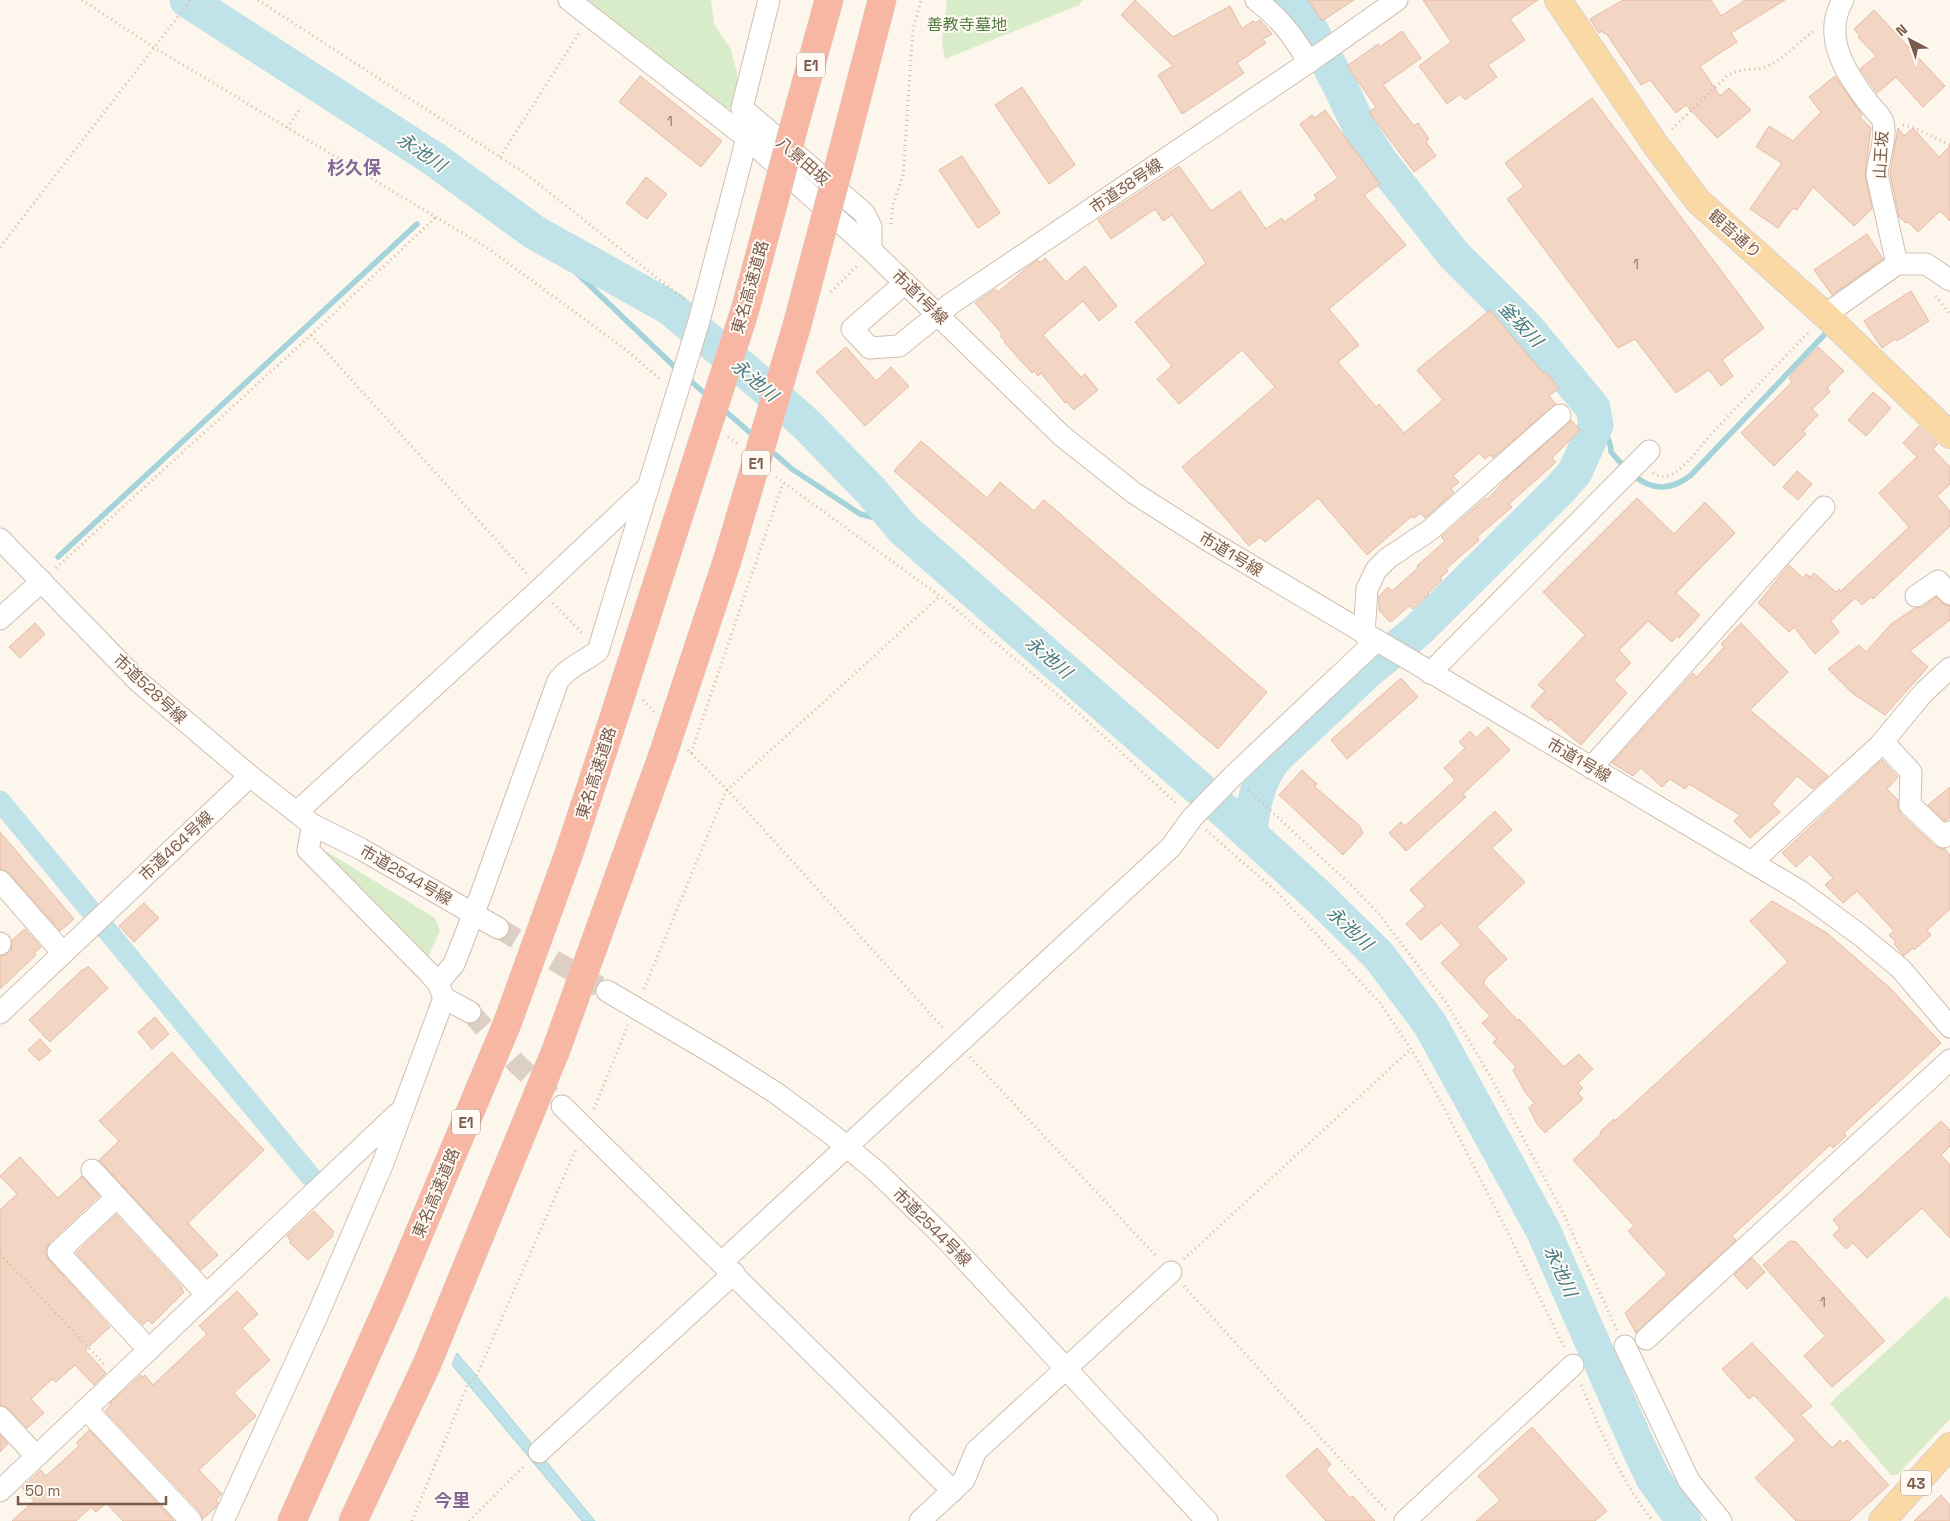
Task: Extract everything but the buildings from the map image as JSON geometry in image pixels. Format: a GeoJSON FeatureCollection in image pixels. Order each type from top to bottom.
{"type":"FeatureCollection","features":[{"type":"Feature","properties":{"kind":"highway","name":"東名高速道路"},"geometry":{"type":"LineString","coordinates":[[292,1521],[394,1293],[507,1024],[569,853],[745,310],[829,0]]}},
{"type":"Feature","properties":{"kind":"highway","name":"E1"},"geometry":{"type":"LineString","coordinates":[[353,1521],[427,1364],[556,1050],[662,757],[727,561],[797,325],[882,0]]}},
{"type":"Feature","properties":{"kind":"main road","name":"観音通り"},"geometry":{"type":"LineString","coordinates":[[1558,0],[1655,144],[1698,201],[1825,315],[1950,435]]}},
{"type":"Feature","properties":{"kind":"main road","name":"43"},"geometry":{"type":"LineString","coordinates":[[1885,1520],[1950,1446]]}},
{"type":"Feature","properties":{"kind":"street","name":"市道1号線"},"geometry":{"type":"LineString","coordinates":[[568,0],[747,138],[871,250],[1062,436],[1100,468],[1134,493],[1206,539],[1800,891],[1901,969],[1950,1027]]}},
{"type":"Feature","properties":{"kind":"street","name":"八景田坂"},"geometry":{"type":"LineString","coordinates":[[769,0],[742,108],[864,213],[871,226],[871,250]]}},
{"type":"Feature","properties":{"kind":"street"},"geometry":{"type":"LineString","coordinates":[[1256,0],[1274,14],[1312,59]]}},
{"type":"Feature","properties":{"kind":"street","name":"市道38号線"},"geometry":{"type":"LineString","coordinates":[[905,283],[852,329],[870,348],[899,346],[937,315],[1397,0]]}},
{"type":"Feature","properties":{"kind":"street","name":"山王坂"},"geometry":{"type":"LineString","coordinates":[[1840,7],[1834,26],[1842,61],[1850,78],[1882,122],[1883,142],[1877,175],[1897,264]]}},
{"type":"Feature","properties":{"kind":"street"},"geometry":{"type":"LineString","coordinates":[[223,1521],[318,1314],[382,1163],[402,1110],[441,990],[454,964],[473,914],[558,681],[572,666],[598,651],[700,317],[747,138]]}},
{"type":"Feature","properties":{"kind":"street"},"geometry":{"type":"LineString","coordinates":[[1825,315],[1897,264],[1926,264],[1941,285]]}},
{"type":"Feature","properties":{"kind":"street"},"geometry":{"type":"LineString","coordinates":[[535,1456],[728,1268],[847,1147],[1171,847],[1194,816],[1375,640],[1367,589],[1376,570],[1388,558],[1430,530],[1560,415]]}},
{"type":"Feature","properties":{"kind":"street"},"geometry":{"type":"LineString","coordinates":[[1430,672],[1637,464]]}},
{"type":"Feature","properties":{"kind":"street"},"geometry":{"type":"LineString","coordinates":[[470,1012],[441,990],[308,850],[305,819],[648,486]]}},
{"type":"Feature","properties":{"kind":"street"},"geometry":{"type":"LineString","coordinates":[[1591,768],[1824,507]]}},
{"type":"Feature","properties":{"kind":"street","name":"市道528号線"},"geometry":{"type":"LineString","coordinates":[[0,539],[139,682],[250,776],[305,819]]}},
{"type":"Feature","properties":{"kind":"street"},"geometry":{"type":"LineString","coordinates":[[1916,596],[1938,580],[1946,589]]}},
{"type":"Feature","properties":{"kind":"street"},"geometry":{"type":"LineString","coordinates":[[0,619],[42,581]]}},
{"type":"Feature","properties":{"kind":"street"},"geometry":{"type":"LineString","coordinates":[[1752,862],[1883,742],[1924,692],[1950,668]]}},
{"type":"Feature","properties":{"kind":"street"},"geometry":{"type":"LineString","coordinates":[[1883,742],[1911,772],[1910,804],[1944,837],[1950,832]]}},
{"type":"Feature","properties":{"kind":"street","name":"市道464号線"},"geometry":{"type":"LineString","coordinates":[[0,1013],[250,776]]}},
{"type":"Feature","properties":{"kind":"street","name":"市道2544号線"},"geometry":{"type":"LineString","coordinates":[[305,819],[498,928]]}},
{"type":"Feature","properties":{"kind":"street"},"geometry":{"type":"LineString","coordinates":[[0,881],[63,953]]}},
{"type":"Feature","properties":{"kind":"street","name":"市道2544号線"},"geometry":{"type":"LineString","coordinates":[[607,991],[716,1055],[776,1093],[847,1147],[919,1212],[1207,1521]]}},
{"type":"Feature","properties":{"kind":"street"},"geometry":{"type":"LineString","coordinates":[[1646,1339],[1950,1060]]}},
{"type":"Feature","properties":{"kind":"street"},"geometry":{"type":"LineString","coordinates":[[562,1106],[953,1491]]}},
{"type":"Feature","properties":{"kind":"street"},"geometry":{"type":"LineString","coordinates":[[0,1491],[402,1110]]}},
{"type":"Feature","properties":{"kind":"street"},"geometry":{"type":"LineString","coordinates":[[92,1170],[207,1295]]}},
{"type":"Feature","properties":{"kind":"street"},"geometry":{"type":"LineString","coordinates":[[117,1197],[58,1252],[149,1350]]}},
{"type":"Feature","properties":{"kind":"street"},"geometry":{"type":"LineString","coordinates":[[920,1521],[964,1480],[976,1450],[1171,1272]]}},
{"type":"Feature","properties":{"kind":"street"},"geometry":{"type":"LineString","coordinates":[[1625,1346],[1689,1481],[1721,1521]]}},
{"type":"Feature","properties":{"kind":"street"},"geometry":{"type":"LineString","coordinates":[[1397,1517],[1573,1366]]}},
{"type":"Feature","properties":{"kind":"street"},"geometry":{"type":"LineString","coordinates":[[86,1409],[191,1521]]}},
{"type":"Feature","properties":{"kind":"street"},"geometry":{"type":"LineString","coordinates":[[0,1417],[36,1456]]}},
{"type":"Feature","properties":{"kind":"path"},"geometry":{"type":"LineString","coordinates":[[82,0],[155,48],[489,249],[679,388]]}},
{"type":"Feature","properties":{"kind":"path"},"geometry":{"type":"LineString","coordinates":[[0,247],[191,0]]}},
{"type":"Feature","properties":{"kind":"path"},"geometry":{"type":"LineString","coordinates":[[258,0],[526,174],[700,317]]}},
{"type":"Feature","properties":{"kind":"path"},"geometry":{"type":"LineString","coordinates":[[891,229],[893,204],[903,176],[913,28],[921,0]]}},
{"type":"Feature","properties":{"kind":"path"},"geometry":{"type":"LineString","coordinates":[[1655,144],[1727,76],[1734,71],[1746,68],[1766,67],[1840,7]]}},
{"type":"Feature","properties":{"kind":"path"},"geometry":{"type":"LineString","coordinates":[[500,157],[590,16]]}},
{"type":"Feature","properties":{"kind":"path"},"geometry":{"type":"LineString","coordinates":[[288,128],[301,106]]}},
{"type":"Feature","properties":{"kind":"path"},"geometry":{"type":"LineString","coordinates":[[1882,122],[1913,127],[1950,145]]}},
{"type":"Feature","properties":{"kind":"path"},"geometry":{"type":"LineString","coordinates":[[42,581],[311,335],[436,217]]}},
{"type":"Feature","properties":{"kind":"path"},"geometry":{"type":"LineString","coordinates":[[1941,285],[1950,314]]}},
{"type":"Feature","properties":{"kind":"path"},"geometry":{"type":"LineString","coordinates":[[1637,464],[1656,476],[1665,477],[1678,470],[1825,315]]}},
{"type":"Feature","properties":{"kind":"path"},"geometry":{"type":"LineString","coordinates":[[311,335],[598,651]]}},
{"type":"Feature","properties":{"kind":"path"},"geometry":{"type":"LineString","coordinates":[[1194,816],[1071,706],[940,596],[783,482],[690,753],[735,798],[958,1044],[1397,1517]]}},
{"type":"Feature","properties":{"kind":"path"},"geometry":{"type":"LineString","coordinates":[[636,1007],[726,791],[940,596]]}},
{"type":"Feature","properties":{"kind":"path"},"geometry":{"type":"LineString","coordinates":[[1249,791],[1352,886],[1379,914],[1445,1001],[1489,1074],[1562,1212],[1625,1346]]}},
{"type":"Feature","properties":{"kind":"path"},"geometry":{"type":"LineString","coordinates":[[1219,842],[1278,893],[1334,952],[1380,1003],[1411,1049],[1441,1102],[1504,1225],[1573,1366],[1620,1472],[1639,1504],[1653,1521]]}},
{"type":"Feature","properties":{"kind":"path"},"geometry":{"type":"LineString","coordinates":[[412,1521],[468,1384],[476,1377],[603,1090],[622,1039]]}},
{"type":"Feature","properties":{"kind":"path"},"geometry":{"type":"LineString","coordinates":[[1171,1272],[1411,1049]]}},
{"type":"Feature","properties":{"kind":"path"},"geometry":{"type":"LineString","coordinates":[[0,1254],[108,1368]]}},
{"type":"Feature","properties":{"kind":"path"},"geometry":{"type":"LineString","coordinates":[[469,1521],[535,1456]]}},
{"type":"Feature","properties":{"kind":"green space"},"geometry":{"type":"Polygon","coordinates":[[[573,0],[711,0],[714,24],[731,50],[737,73],[737,91],[732,108],[718,107],[573,0]]]}},
{"type":"Feature","properties":{"kind":"green space","name":"善教寺墓地"},"geometry":{"type":"Polygon","coordinates":[[[947,0],[1083,0],[1079,5],[945,59],[942,42],[947,0]]]}},
{"type":"Feature","properties":{"kind":"green space"},"geometry":{"type":"Polygon","coordinates":[[[324,850],[435,918],[440,931],[427,959],[324,850]]]}},
{"type":"Feature","properties":{"kind":"green space"},"geometry":{"type":"Polygon","coordinates":[[[1946,1296],[1950,1300],[1950,1419],[1897,1475],[1891,1475],[1830,1403],[1946,1296]]]}},
{"type":"Feature","properties":{"kind":"water"},"geometry":{"type":"Polygon","coordinates":[[[457,1353],[595,1521],[582,1521],[452,1365],[457,1353]]]}},
{"type":"Feature","properties":{"kind":"waterway","name":"永池川"},"geometry":{"type":"LineString","coordinates":[[187,0],[434,159],[534,232],[670,308],[806,424],[872,492],[903,529],[1226,812],[1320,898],[1379,956],[1430,1024],[1543,1230],[1653,1478],[1684,1521]]}},
{"type":"Feature","properties":{"kind":"waterway","name":"釜坂川"},"geometry":{"type":"LineString","coordinates":[[1250,834],[1257,794],[1264,776],[1275,758],[1371,668],[1416,632],[1561,488],[1575,472],[1596,425],[1593,408],[1525,326],[1454,255],[1381,162],[1364,136],[1312,32],[1299,15],[1283,0]]}},
{"type":"Feature","properties":{"kind":"waterway"},"geometry":{"type":"LineString","coordinates":[[58,557],[417,224]]}},
{"type":"Feature","properties":{"kind":"waterway"},"geometry":{"type":"LineString","coordinates":[[534,232],[679,371]]}},
{"type":"Feature","properties":{"kind":"waterway"},"geometry":{"type":"LineString","coordinates":[[1596,425],[1607,437],[1611,452],[1637,478],[1657,487],[1667,487],[1679,483],[1691,475],[1826,333]]}},
{"type":"Feature","properties":{"kind":"waterway"},"geometry":{"type":"LineString","coordinates":[[686,377],[709,397]]}},
{"type":"Feature","properties":{"kind":"waterway"},"geometry":{"type":"LineString","coordinates":[[722,408],[756,438]]}},
{"type":"Feature","properties":{"kind":"waterway"},"geometry":{"type":"LineString","coordinates":[[769,449],[792,469],[860,514],[898,524]]}},
{"type":"Feature","properties":{"kind":"waterway"},"geometry":{"type":"LineString","coordinates":[[0,801],[311,1177]]}},
{"type":"Feature","properties":{"kind":"tunnel"},"geometry":{"type":"LineString","coordinates":[[498,928],[607,991]]}},
{"type":"Feature","properties":{"kind":"tunnel"},"geometry":{"type":"LineString","coordinates":[[470,1012],[517,1064],[562,1106]]}},
{"type":"Feature","properties":{"kind":"district","name":"杉久保"},"geometry":{"type":"Point","coordinates":[354,167]}},
{"type":"Feature","properties":{"kind":"district","name":"今里"},"geometry":{"type":"Point","coordinates":[452,1500]}}]}
